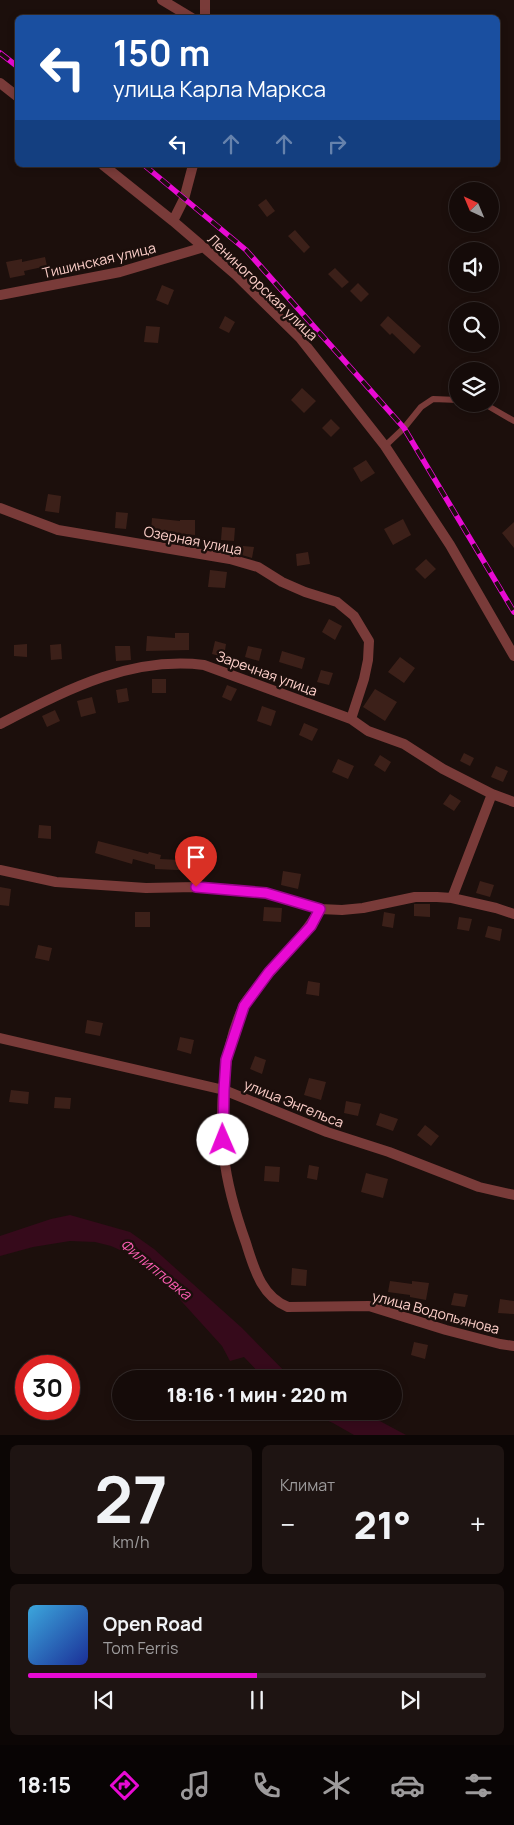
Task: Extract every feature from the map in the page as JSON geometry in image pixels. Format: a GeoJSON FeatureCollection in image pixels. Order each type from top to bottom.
{"type":"FeatureCollection","features":[{"type":"Feature","properties":{"kind":"street"},"geometry":{"type":"LineString","coordinates":[[162,0],[187,15]]}},
{"type":"Feature","properties":{"kind":"street"},"geometry":{"type":"LineString","coordinates":[[205,0],[205,15]]}},
{"type":"Feature","properties":{"kind":"street"},"geometry":{"type":"LineString","coordinates":[[0,83],[15,95]]}},
{"type":"Feature","properties":{"kind":"street","name":"Лениногорская улица"},"geometry":{"type":"LineString","coordinates":[[106,167],[236,275],[300,338],[385,446],[450,545],[514,656]]}},
{"type":"Feature","properties":{"kind":"street"},"geometry":{"type":"LineString","coordinates":[[173,221],[184,199],[192,167]]}},
{"type":"Feature","properties":{"kind":"street","name":"Тишинская улица"},"geometry":{"type":"LineString","coordinates":[[0,296],[120,272],[204,248]]}},
{"type":"Feature","properties":{"kind":"street","name":"Озерная улица"},"geometry":{"type":"LineString","coordinates":[[0,508],[58,530],[230,559],[258,567],[282,582],[336,602],[354,616],[368,641],[366,670],[351,719]]}},
{"type":"Feature","properties":{"kind":"street","name":"Заречная улица"},"geometry":{"type":"LineString","coordinates":[[0,724],[59,694],[136,667],[181,662],[204,664],[351,719],[368,731],[404,744],[443,769],[492,794],[514,802]]}},
{"type":"Feature","properties":{"kind":"street"},"geometry":{"type":"LineString","coordinates":[[452,898],[492,794]]}},
{"type":"Feature","properties":{"kind":"street"},"geometry":{"type":"LineString","coordinates":[[0,870],[56,882],[146,888],[196,887],[266,893],[320,909],[342,910],[363,908],[415,897],[452,898],[514,914]]}},
{"type":"Feature","properties":{"kind":"street","name":"улица Водопьянова"},"geometry":{"type":"LineString","coordinates":[[320,909],[311,926],[269,972],[244,1006],[226,1060],[224,1156],[236,1215],[252,1264],[262,1286],[277,1303],[288,1307],[369,1306],[446,1330],[514,1346]]}},
{"type":"Feature","properties":{"kind":"street","name":"улица Энгельса"},"geometry":{"type":"LineString","coordinates":[[0,1038],[224,1090],[327,1132],[389,1152],[479,1187],[514,1195]]}},
{"type":"Feature","properties":{"kind":"lane"},"geometry":{"type":"LineString","coordinates":[[385,446],[404,428],[421,407],[433,399],[449,400]]}},
{"type":"Feature","properties":{"kind":"lane"},"geometry":{"type":"LineString","coordinates":[[498,412],[514,421]]}},
{"type":"Feature","properties":{"kind":"water","name":"Филипповка"},"geometry":{"type":"Polygon","coordinates":[[[70,1215],[130,1232],[154,1249],[242,1328],[283,1370],[256,1370],[244,1357],[230,1361],[222,1346],[154,1271],[131,1255],[111,1246],[95,1242],[70,1241],[33,1247],[0,1256],[0,1236],[51,1219],[70,1215]]]}},
{"type":"Feature","properties":{"kind":"water"},"geometry":{"type":"Polygon","coordinates":[[[326,1420],[378,1420],[406,1435],[354,1435],[326,1420]]]}},
{"type":"Feature","properties":{"kind":"building"},"geometry":{"type":"Polygon","coordinates":[[[266,199],[275,211],[267,217],[258,205],[266,199]]]}},
{"type":"Feature","properties":{"kind":"building"},"geometry":{"type":"Polygon","coordinates":[[[295,230],[310,247],[304,253],[288,236],[295,230]]]}},
{"type":"Feature","properties":{"kind":"building"},"geometry":{"type":"Polygon","coordinates":[[[45,257],[47,266],[24,271],[25,275],[10,278],[6,262],[22,259],[22,262],[45,257]]]}},
{"type":"Feature","properties":{"kind":"building"},"geometry":{"type":"Polygon","coordinates":[[[335,268],[349,282],[342,288],[328,274],[335,268]]]}},
{"type":"Feature","properties":{"kind":"building"},"geometry":{"type":"Polygon","coordinates":[[[358,283],[369,294],[361,302],[350,291],[358,283]]]}},
{"type":"Feature","properties":{"kind":"building"},"geometry":{"type":"Polygon","coordinates":[[[162,285],[174,290],[168,305],[156,300],[162,285]]]}},
{"type":"Feature","properties":{"kind":"building"},"geometry":{"type":"Polygon","coordinates":[[[225,316],[235,322],[229,333],[219,328],[225,316]]]}},
{"type":"Feature","properties":{"kind":"building"},"geometry":{"type":"Polygon","coordinates":[[[388,316],[421,346],[414,354],[392,333],[390,335],[380,325],[388,316]]]}},
{"type":"Feature","properties":{"kind":"building"},"geometry":{"type":"Polygon","coordinates":[[[146,326],[160,327],[158,343],[144,342],[146,326]]]}},
{"type":"Feature","properties":{"kind":"building"},"geometry":{"type":"Polygon","coordinates":[[[302,388],[316,401],[304,413],[291,400],[302,388]]]}},
{"type":"Feature","properties":{"kind":"building"},"geometry":{"type":"Polygon","coordinates":[[[331,419],[340,428],[331,437],[322,428],[331,419]]]}},
{"type":"Feature","properties":{"kind":"building"},"geometry":{"type":"Polygon","coordinates":[[[366,460],[375,473],[361,482],[353,468],[366,460]]]}},
{"type":"Feature","properties":{"kind":"building"},"geometry":{"type":"Polygon","coordinates":[[[48,494],[61,496],[59,513],[45,511],[48,494]]]}},
{"type":"Feature","properties":{"kind":"building"},"geometry":{"type":"Polygon","coordinates":[[[116,512],[128,513],[126,529],[115,528],[116,512]]]}},
{"type":"Feature","properties":{"kind":"building"},"geometry":{"type":"Polygon","coordinates":[[[152,518],[180,521],[195,520],[195,535],[151,531],[152,518]]]}},
{"type":"Feature","properties":{"kind":"building"},"geometry":{"type":"Polygon","coordinates":[[[403,519],[411,535],[393,545],[384,529],[403,519]]]}},
{"type":"Feature","properties":{"kind":"building"},"geometry":{"type":"Polygon","coordinates":[[[514,522],[514,548],[502,533],[514,522]]]}},
{"type":"Feature","properties":{"kind":"building"},"geometry":{"type":"Polygon","coordinates":[[[222,527],[235,528],[234,541],[221,540],[222,527]]]}},
{"type":"Feature","properties":{"kind":"building"},"geometry":{"type":"Polygon","coordinates":[[[243,546],[254,547],[252,558],[242,555],[243,546]]]}},
{"type":"Feature","properties":{"kind":"building"},"geometry":{"type":"Polygon","coordinates":[[[308,552],[310,564],[297,566],[296,554],[308,552]]]}},
{"type":"Feature","properties":{"kind":"building"},"geometry":{"type":"Polygon","coordinates":[[[426,559],[436,569],[425,579],[415,569],[426,559]]]}},
{"type":"Feature","properties":{"kind":"building"},"geometry":{"type":"Polygon","coordinates":[[[210,570],[227,572],[225,588],[208,587],[210,570]]]}},
{"type":"Feature","properties":{"kind":"building"},"geometry":{"type":"Polygon","coordinates":[[[329,619],[342,626],[335,640],[322,632],[329,619]]]}},
{"type":"Feature","properties":{"kind":"building"},"geometry":{"type":"Polygon","coordinates":[[[175,633],[189,633],[189,650],[146,651],[147,636],[175,638],[175,633]]]}},
{"type":"Feature","properties":{"kind":"building"},"geometry":{"type":"Polygon","coordinates":[[[215,641],[226,644],[224,657],[212,654],[215,641]]]}},
{"type":"Feature","properties":{"kind":"building"},"geometry":{"type":"Polygon","coordinates":[[[27,644],[27,657],[14,656],[14,645],[27,644]]]}},
{"type":"Feature","properties":{"kind":"building"},"geometry":{"type":"Polygon","coordinates":[[[61,644],[62,659],[51,660],[50,645],[61,644]]]}},
{"type":"Feature","properties":{"kind":"building"},"geometry":{"type":"Polygon","coordinates":[[[115,646],[130,646],[131,660],[116,661],[115,646]]]}},
{"type":"Feature","properties":{"kind":"building"},"geometry":{"type":"Polygon","coordinates":[[[248,646],[262,649],[259,661],[245,657],[248,646]]]}},
{"type":"Feature","properties":{"kind":"building"},"geometry":{"type":"Polygon","coordinates":[[[282,651],[305,658],[302,669],[279,662],[282,651]]]}},
{"type":"Feature","properties":{"kind":"building"},"geometry":{"type":"Polygon","coordinates":[[[400,657],[415,668],[404,683],[388,672],[400,657]]]}},
{"type":"Feature","properties":{"kind":"building"},"geometry":{"type":"Polygon","coordinates":[[[321,670],[333,673],[329,685],[317,682],[321,670]]]}},
{"type":"Feature","properties":{"kind":"building"},"geometry":{"type":"Polygon","coordinates":[[[152,679],[166,679],[166,693],[152,693],[152,679]]]}},
{"type":"Feature","properties":{"kind":"building"},"geometry":{"type":"Polygon","coordinates":[[[227,685],[237,689],[231,701],[222,697],[227,685]]]}},
{"type":"Feature","properties":{"kind":"building"},"geometry":{"type":"Polygon","coordinates":[[[127,688],[129,701],[118,703],[116,690],[127,688]]]}},
{"type":"Feature","properties":{"kind":"building"},"geometry":{"type":"Polygon","coordinates":[[[375,689],[397,702],[385,721],[363,707],[375,689]]]}},
{"type":"Feature","properties":{"kind":"building"},"geometry":{"type":"Polygon","coordinates":[[[92,697],[96,713],[81,717],[77,701],[92,697]]]}},
{"type":"Feature","properties":{"kind":"building"},"geometry":{"type":"Polygon","coordinates":[[[262,706],[276,711],[271,726],[257,721],[262,706]]]}},
{"type":"Feature","properties":{"kind":"building"},"geometry":{"type":"Polygon","coordinates":[[[55,710],[60,721],[47,727],[42,716],[55,710]]]}},
{"type":"Feature","properties":{"kind":"building"},"geometry":{"type":"Polygon","coordinates":[[[304,723],[318,729],[312,741],[299,735],[304,723]]]}},
{"type":"Feature","properties":{"kind":"building"},"geometry":{"type":"Polygon","coordinates":[[[464,753],[474,758],[470,766],[460,761],[464,753]]]}},
{"type":"Feature","properties":{"kind":"building"},"geometry":{"type":"Polygon","coordinates":[[[380,755],[391,762],[385,772],[374,765],[380,755]]]}},
{"type":"Feature","properties":{"kind":"building"},"geometry":{"type":"Polygon","coordinates":[[[338,759],[354,766],[348,779],[332,772],[338,759]]]}},
{"type":"Feature","properties":{"kind":"building"},"geometry":{"type":"Polygon","coordinates":[[[496,766],[508,771],[503,782],[491,777],[496,766]]]}},
{"type":"Feature","properties":{"kind":"building"},"geometry":{"type":"Polygon","coordinates":[[[450,794],[461,801],[454,811],[443,804],[450,794]]]}},
{"type":"Feature","properties":{"kind":"building"},"geometry":{"type":"Polygon","coordinates":[[[39,825],[51,826],[51,839],[38,838],[39,825]]]}},
{"type":"Feature","properties":{"kind":"building"},"geometry":{"type":"Polygon","coordinates":[[[98,841],[148,854],[149,852],[161,855],[160,859],[199,861],[199,871],[155,869],[155,865],[133,859],[132,864],[95,853],[98,841]]]}},
{"type":"Feature","properties":{"kind":"building"},"geometry":{"type":"Polygon","coordinates":[[[283,871],[301,874],[298,889],[281,885],[283,871]]]}},
{"type":"Feature","properties":{"kind":"building"},"geometry":{"type":"Polygon","coordinates":[[[480,881],[494,885],[490,897],[476,893],[480,881]]]}},
{"type":"Feature","properties":{"kind":"building"},"geometry":{"type":"Polygon","coordinates":[[[0,887],[11,889],[9,906],[0,905],[0,887]]]}},
{"type":"Feature","properties":{"kind":"building"},"geometry":{"type":"Polygon","coordinates":[[[414,904],[430,904],[430,917],[414,916],[414,904]]]}},
{"type":"Feature","properties":{"kind":"building"},"geometry":{"type":"Polygon","coordinates":[[[264,907],[282,908],[281,922],[263,921],[264,907]]]}},
{"type":"Feature","properties":{"kind":"building"},"geometry":{"type":"Polygon","coordinates":[[[135,912],[150,912],[150,927],[135,927],[135,912]]]}},
{"type":"Feature","properties":{"kind":"building"},"geometry":{"type":"Polygon","coordinates":[[[384,912],[395,914],[393,928],[382,926],[384,912]]]}},
{"type":"Feature","properties":{"kind":"building"},"geometry":{"type":"Polygon","coordinates":[[[459,917],[472,919],[469,931],[457,929],[459,917]]]}},
{"type":"Feature","properties":{"kind":"building"},"geometry":{"type":"Polygon","coordinates":[[[488,926],[502,929],[500,941],[485,937],[488,926]]]}},
{"type":"Feature","properties":{"kind":"building"},"geometry":{"type":"Polygon","coordinates":[[[38,945],[52,948],[49,961],[35,958],[38,945]]]}},
{"type":"Feature","properties":{"kind":"building"},"geometry":{"type":"Polygon","coordinates":[[[308,981],[320,983],[319,996],[306,994],[308,981]]]}},
{"type":"Feature","properties":{"kind":"building"},"geometry":{"type":"Polygon","coordinates":[[[87,1020],[103,1023],[100,1036],[85,1033],[87,1020]]]}},
{"type":"Feature","properties":{"kind":"building"},"geometry":{"type":"Polygon","coordinates":[[[180,1037],[194,1040],[191,1054],[177,1050],[180,1037]]]}},
{"type":"Feature","properties":{"kind":"building"},"geometry":{"type":"Polygon","coordinates":[[[255,1056],[266,1060],[262,1074],[250,1069],[255,1056]]]}},
{"type":"Feature","properties":{"kind":"building"},"geometry":{"type":"Polygon","coordinates":[[[309,1078],[326,1082],[321,1100],[304,1095],[309,1078]]]}},
{"type":"Feature","properties":{"kind":"building"},"geometry":{"type":"Polygon","coordinates":[[[11,1090],[29,1092],[28,1104],[9,1102],[11,1090]]]}},
{"type":"Feature","properties":{"kind":"building"},"geometry":{"type":"Polygon","coordinates":[[[55,1097],[71,1098],[70,1109],[54,1108],[55,1097]]]}},
{"type":"Feature","properties":{"kind":"building"},"geometry":{"type":"Polygon","coordinates":[[[346,1101],[361,1104],[358,1116],[344,1113],[346,1101]]]}},
{"type":"Feature","properties":{"kind":"building"},"geometry":{"type":"Polygon","coordinates":[[[380,1113],[398,1119],[393,1131],[376,1125],[380,1113]]]}},
{"type":"Feature","properties":{"kind":"building"},"geometry":{"type":"Polygon","coordinates":[[[425,1125],[439,1136],[431,1146],[417,1135],[425,1125]]]}},
{"type":"Feature","properties":{"kind":"building"},"geometry":{"type":"Polygon","coordinates":[[[309,1165],[319,1167],[317,1180],[307,1178],[309,1165]]]}},
{"type":"Feature","properties":{"kind":"building"},"geometry":{"type":"Polygon","coordinates":[[[265,1166],[280,1167],[279,1182],[264,1181],[265,1166]]]}},
{"type":"Feature","properties":{"kind":"building"},"geometry":{"type":"Polygon","coordinates":[[[366,1173],[388,1179],[383,1198],[361,1192],[366,1173]]]}},
{"type":"Feature","properties":{"kind":"building"},"geometry":{"type":"Polygon","coordinates":[[[292,1268],[307,1270],[306,1286],[291,1285],[292,1268]]]}},
{"type":"Feature","properties":{"kind":"building"},"geometry":{"type":"Polygon","coordinates":[[[390,1281],[412,1284],[412,1281],[429,1283],[426,1300],[410,1297],[410,1295],[388,1292],[390,1281]]]}},
{"type":"Feature","properties":{"kind":"building"},"geometry":{"type":"Polygon","coordinates":[[[454,1293],[468,1295],[465,1307],[451,1305],[454,1293]]]}},
{"type":"Feature","properties":{"kind":"building"},"geometry":{"type":"Polygon","coordinates":[[[500,1299],[514,1301],[514,1314],[498,1313],[500,1299]]]}},
{"type":"Feature","properties":{"kind":"building"},"geometry":{"type":"Polygon","coordinates":[[[414,1342],[428,1345],[425,1359],[411,1355],[414,1342]]]}},
{"type":"Feature","properties":{"kind":"railway"},"geometry":{"type":"LineString","coordinates":[[0,53],[15,65]]}},
{"type":"Feature","properties":{"kind":"railway"},"geometry":{"type":"LineString","coordinates":[[146,167],[246,250],[404,428],[514,612]]}},
{"type":"Feature","properties":{"kind":"route"},"geometry":{"type":"LineString","coordinates":[[196,887],[266,893],[320,909],[311,926],[269,972],[244,1006],[226,1060],[222,1123],[223,1140]]}}]}
